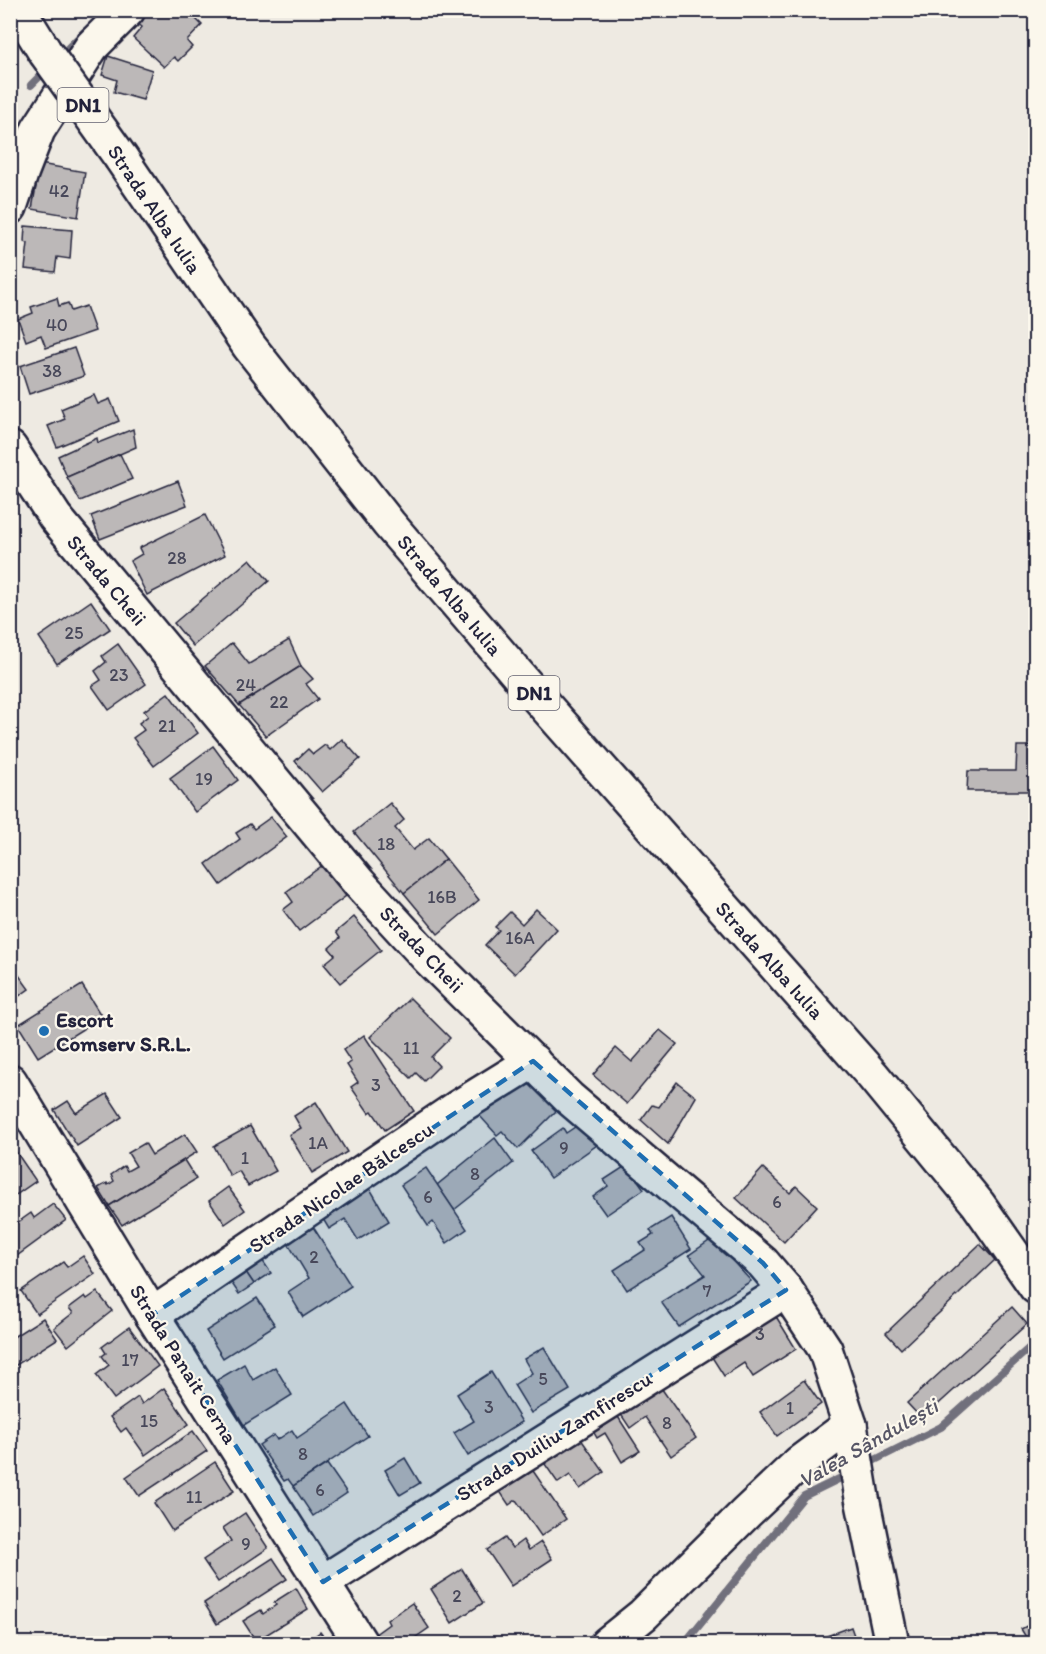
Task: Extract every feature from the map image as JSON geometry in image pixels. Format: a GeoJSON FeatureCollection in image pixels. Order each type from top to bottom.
{"type":"FeatureCollection","features":[{"type":"Feature","properties":{"kind":"street","name":"Strada Alba Iulia"},"geometry":{"type":"LineString","coordinates":[[19,10],[45,52],[121,158],[249,346],[389,524],[531,690],[873,1076],[978,1204],[1035,1287]]}},
{"type":"Feature","properties":{"kind":"street"},"geometry":{"type":"LineString","coordinates":[[10,207],[21,171],[38,130],[92,45],[128,10]]}},
{"type":"Feature","properties":{"kind":"street","name":"Strada Cheii"},"geometry":{"type":"LineString","coordinates":[[10,448],[55,517],[359,883],[429,959],[569,1098],[763,1263],[786,1290],[825,1349],[852,1436],[862,1498],[892,1644]]}},
{"type":"Feature","properties":{"kind":"street","name":"Strada Nicolae Bălcescu"},"geometry":{"type":"LineString","coordinates":[[152,1315],[447,1115],[532,1061]]}},
{"type":"Feature","properties":{"kind":"street","name":"Strada Panait Cerna"},"geometry":{"type":"LineString","coordinates":[[10,1081],[152,1315],[361,1644]]}},
{"type":"Feature","properties":{"kind":"street","name":"Strada Duiliu Zamfirescu"},"geometry":{"type":"LineString","coordinates":[[323,1582],[786,1290]]}},
{"type":"Feature","properties":{"kind":"street"},"geometry":{"type":"LineString","coordinates":[[607,1644],[643,1615],[799,1463],[852,1436]]}},
{"type":"Feature","properties":{"kind":"highlighted area"},"geometry":{"type":"Polygon","coordinates":[[[533,1061],[763,1263],[786,1290],[323,1582],[152,1315],[533,1061]]]}},
{"type":"Feature","properties":{"kind":"building"},"geometry":{"type":"Polygon","coordinates":[[[145,10],[187,10],[202,25],[187,41],[192,47],[178,61],[174,57],[164,67],[133,38],[142,27],[135,21],[145,10]]]}},
{"type":"Feature","properties":{"kind":"building"},"geometry":{"type":"Polygon","coordinates":[[[108,56],[152,70],[143,100],[114,92],[117,80],[102,75],[108,56]]]}},
{"type":"Feature","properties":{"kind":"building"},"geometry":{"type":"Polygon","coordinates":[[[40,164],[85,172],[78,217],[32,209],[40,164]]]}},
{"type":"Feature","properties":{"kind":"building"},"geometry":{"type":"Polygon","coordinates":[[[25,226],[72,230],[70,259],[57,257],[55,272],[25,269],[28,243],[24,242],[25,226]]]}},
{"type":"Feature","properties":{"kind":"building"},"geometry":{"type":"Polygon","coordinates":[[[57,298],[59,306],[68,303],[71,311],[86,306],[95,331],[46,348],[41,335],[26,341],[18,319],[33,313],[31,307],[57,298]]]}},
{"type":"Feature","properties":{"kind":"building"},"geometry":{"type":"Polygon","coordinates":[[[74,348],[84,376],[29,394],[20,366],[74,348]]]}},
{"type":"Feature","properties":{"kind":"building"},"geometry":{"type":"Polygon","coordinates":[[[94,395],[98,404],[110,399],[119,421],[57,447],[48,426],[65,419],[61,409],[94,395]]]}},
{"type":"Feature","properties":{"kind":"building"},"geometry":{"type":"Polygon","coordinates":[[[133,429],[136,447],[67,477],[58,456],[97,438],[98,443],[133,429]]]}},
{"type":"Feature","properties":{"kind":"building"},"geometry":{"type":"Polygon","coordinates":[[[120,454],[132,479],[80,501],[67,477],[120,454]]]}},
{"type":"Feature","properties":{"kind":"building"},"geometry":{"type":"Polygon","coordinates":[[[178,481],[187,505],[100,539],[91,516],[178,481]]]}},
{"type":"Feature","properties":{"kind":"building"},"geometry":{"type":"Polygon","coordinates":[[[205,515],[225,555],[147,595],[130,561],[142,554],[139,548],[205,515]]]}},
{"type":"Feature","properties":{"kind":"building"},"geometry":{"type":"Polygon","coordinates":[[[250,559],[269,581],[193,646],[174,623],[250,559]]]}},
{"type":"Feature","properties":{"kind":"building"},"geometry":{"type":"Polygon","coordinates":[[[91,601],[110,629],[57,664],[39,637],[91,601]]]}},
{"type":"Feature","properties":{"kind":"building"},"geometry":{"type":"Polygon","coordinates":[[[289,640],[301,666],[239,705],[205,666],[232,643],[249,664],[289,640]]]}},
{"type":"Feature","properties":{"kind":"building"},"geometry":{"type":"Polygon","coordinates":[[[118,644],[146,684],[109,710],[92,686],[101,680],[95,671],[106,662],[102,656],[118,644]]]}},
{"type":"Feature","properties":{"kind":"building"},"geometry":{"type":"Polygon","coordinates":[[[301,666],[313,679],[306,684],[318,699],[266,736],[239,705],[301,666]]]}},
{"type":"Feature","properties":{"kind":"building"},"geometry":{"type":"Polygon","coordinates":[[[168,693],[198,733],[154,766],[133,738],[144,730],[139,723],[148,716],[144,711],[168,693]]]}},
{"type":"Feature","properties":{"kind":"building"},"geometry":{"type":"Polygon","coordinates":[[[342,739],[360,759],[322,792],[295,761],[308,749],[313,754],[325,745],[330,750],[342,739]]]}},
{"type":"Feature","properties":{"kind":"building"},"geometry":{"type":"Polygon","coordinates":[[[213,746],[238,780],[195,812],[170,778],[213,746]]]}},
{"type":"Feature","properties":{"kind":"building"},"geometry":{"type":"Polygon","coordinates":[[[1017,746],[1036,746],[1036,791],[967,791],[968,771],[1016,771],[1017,746]]]}},
{"type":"Feature","properties":{"kind":"building"},"geometry":{"type":"Polygon","coordinates":[[[390,803],[404,820],[395,828],[413,850],[429,838],[446,859],[404,893],[354,832],[390,803]]]}},
{"type":"Feature","properties":{"kind":"building"},"geometry":{"type":"Polygon","coordinates":[[[271,817],[287,837],[221,885],[206,864],[240,839],[236,833],[250,824],[254,829],[271,817]]]}},
{"type":"Feature","properties":{"kind":"building"},"geometry":{"type":"Polygon","coordinates":[[[446,859],[479,900],[438,934],[404,893],[446,859]]]}},
{"type":"Feature","properties":{"kind":"building"},"geometry":{"type":"Polygon","coordinates":[[[323,865],[346,896],[299,931],[283,910],[293,902],[286,892],[323,865]]]}},
{"type":"Feature","properties":{"kind":"building"},"geometry":{"type":"Polygon","coordinates":[[[536,909],[557,929],[515,974],[485,945],[499,930],[495,927],[510,912],[522,924],[536,909]]]}},
{"type":"Feature","properties":{"kind":"building"},"geometry":{"type":"Polygon","coordinates":[[[354,917],[381,950],[340,983],[324,964],[335,955],[329,948],[340,938],[336,932],[354,917]]]}},
{"type":"Feature","properties":{"kind":"building"},"geometry":{"type":"Polygon","coordinates":[[[10,963],[29,989],[12,1001],[10,999],[10,963]]]}},
{"type":"Feature","properties":{"kind":"building"},"geometry":{"type":"Polygon","coordinates":[[[82,985],[102,1017],[38,1057],[18,1025],[82,985]]]}},
{"type":"Feature","properties":{"kind":"building"},"geometry":{"type":"Polygon","coordinates":[[[410,998],[450,1038],[431,1057],[439,1066],[424,1081],[416,1073],[411,1078],[370,1037],[410,998]]]}},
{"type":"Feature","properties":{"kind":"building"},"geometry":{"type":"Polygon","coordinates":[[[660,1030],[677,1044],[627,1104],[593,1075],[616,1048],[632,1062],[660,1030]]]}},
{"type":"Feature","properties":{"kind":"building"},"geometry":{"type":"Polygon","coordinates":[[[364,1035],[414,1111],[385,1130],[372,1111],[369,1113],[351,1087],[358,1082],[347,1065],[351,1062],[343,1050],[364,1035]]]}},
{"type":"Feature","properties":{"kind":"building"},"geometry":{"type":"Polygon","coordinates":[[[527,1082],[559,1108],[518,1149],[502,1131],[497,1135],[479,1115],[527,1082]]]}},
{"type":"Feature","properties":{"kind":"building"},"geometry":{"type":"Polygon","coordinates":[[[677,1082],[696,1097],[668,1144],[641,1120],[652,1105],[659,1107],[677,1082]]]}},
{"type":"Feature","properties":{"kind":"building"},"geometry":{"type":"Polygon","coordinates":[[[107,1094],[122,1117],[77,1146],[54,1110],[68,1101],[76,1113],[107,1094]]]}},
{"type":"Feature","properties":{"kind":"building"},"geometry":{"type":"Polygon","coordinates":[[[316,1102],[347,1152],[312,1173],[289,1135],[301,1128],[294,1116],[316,1102]]]}},
{"type":"Feature","properties":{"kind":"building"},"geometry":{"type":"Polygon","coordinates":[[[581,1123],[597,1145],[550,1178],[531,1151],[563,1128],[566,1133],[581,1123]]]}},
{"type":"Feature","properties":{"kind":"building"},"geometry":{"type":"Polygon","coordinates":[[[250,1126],[276,1171],[248,1186],[239,1171],[230,1176],[214,1146],[250,1126]]]}},
{"type":"Feature","properties":{"kind":"building"},"geometry":{"type":"Polygon","coordinates":[[[185,1134],[197,1152],[109,1206],[98,1188],[114,1181],[111,1175],[124,1166],[127,1171],[136,1166],[128,1153],[145,1143],[152,1155],[185,1134]]]}},
{"type":"Feature","properties":{"kind":"building"},"geometry":{"type":"Polygon","coordinates":[[[495,1138],[513,1163],[454,1210],[437,1185],[495,1138]]]}},
{"type":"Feature","properties":{"kind":"building"},"geometry":{"type":"Polygon","coordinates":[[[12,1146],[36,1181],[10,1199],[10,1147],[12,1146]]]}},
{"type":"Feature","properties":{"kind":"building"},"geometry":{"type":"Polygon","coordinates":[[[184,1160],[196,1179],[122,1225],[109,1206],[184,1160]]]}},
{"type":"Feature","properties":{"kind":"building"},"geometry":{"type":"Polygon","coordinates":[[[627,1165],[644,1189],[606,1215],[593,1197],[608,1186],[604,1180],[627,1165]]]}},
{"type":"Feature","properties":{"kind":"building"},"geometry":{"type":"Polygon","coordinates":[[[426,1168],[467,1229],[447,1243],[433,1222],[428,1226],[401,1185],[426,1168]]]}},
{"type":"Feature","properties":{"kind":"building"},"geometry":{"type":"Polygon","coordinates":[[[763,1168],[790,1193],[796,1186],[817,1206],[784,1242],[736,1198],[763,1168]]]}},
{"type":"Feature","properties":{"kind":"building"},"geometry":{"type":"Polygon","coordinates":[[[365,1180],[389,1221],[358,1240],[345,1219],[329,1229],[317,1209],[365,1180]]]}},
{"type":"Feature","properties":{"kind":"building"},"geometry":{"type":"Polygon","coordinates":[[[228,1187],[245,1210],[225,1224],[209,1201],[228,1187]]]}},
{"type":"Feature","properties":{"kind":"building"},"geometry":{"type":"Polygon","coordinates":[[[53,1204],[66,1220],[10,1261],[10,1228],[31,1213],[34,1218],[53,1204]]]}},
{"type":"Feature","properties":{"kind":"building"},"geometry":{"type":"Polygon","coordinates":[[[671,1217],[691,1249],[627,1290],[614,1270],[645,1250],[640,1243],[653,1235],[650,1230],[671,1217]]]}},
{"type":"Feature","properties":{"kind":"building"},"geometry":{"type":"Polygon","coordinates":[[[308,1219],[351,1286],[303,1317],[288,1292],[309,1278],[283,1235],[308,1219]]]}},
{"type":"Feature","properties":{"kind":"building"},"geometry":{"type":"Polygon","coordinates":[[[712,1239],[751,1281],[679,1327],[661,1302],[705,1275],[689,1255],[712,1239]]]}},
{"type":"Feature","properties":{"kind":"building"},"geometry":{"type":"Polygon","coordinates":[[[980,1244],[995,1260],[901,1349],[886,1333],[980,1244]]]}},
{"type":"Feature","properties":{"kind":"building"},"geometry":{"type":"Polygon","coordinates":[[[256,1251],[271,1273],[254,1284],[239,1262],[256,1251]]]}},
{"type":"Feature","properties":{"kind":"building"},"geometry":{"type":"Polygon","coordinates":[[[83,1256],[95,1274],[37,1314],[21,1291],[63,1262],[67,1267],[83,1256]]]}},
{"type":"Feature","properties":{"kind":"building"},"geometry":{"type":"Polygon","coordinates":[[[239,1262],[254,1284],[239,1294],[224,1272],[239,1262]]]}},
{"type":"Feature","properties":{"kind":"building"},"geometry":{"type":"Polygon","coordinates":[[[97,1292],[112,1311],[68,1346],[54,1328],[73,1313],[69,1308],[85,1296],[87,1299],[97,1292]]]}},
{"type":"Feature","properties":{"kind":"building"},"geometry":{"type":"Polygon","coordinates":[[[257,1298],[275,1325],[223,1358],[206,1331],[257,1298]]]}},
{"type":"Feature","properties":{"kind":"building"},"geometry":{"type":"Polygon","coordinates":[[[1012,1307],[1027,1324],[922,1419],[907,1403],[1012,1307]]]}},
{"type":"Feature","properties":{"kind":"building"},"geometry":{"type":"Polygon","coordinates":[[[760,1315],[777,1318],[796,1349],[753,1377],[744,1363],[724,1376],[708,1351],[760,1315]]]}},
{"type":"Feature","properties":{"kind":"building"},"geometry":{"type":"Polygon","coordinates":[[[43,1318],[57,1339],[10,1369],[10,1339],[43,1318]]]}},
{"type":"Feature","properties":{"kind":"building"},"geometry":{"type":"Polygon","coordinates":[[[129,1327],[158,1366],[114,1399],[96,1375],[109,1365],[102,1356],[106,1353],[102,1347],[129,1327]]]}},
{"type":"Feature","properties":{"kind":"building"},"geometry":{"type":"Polygon","coordinates":[[[544,1347],[570,1390],[531,1413],[514,1385],[532,1373],[524,1359],[544,1347]]]}},
{"type":"Feature","properties":{"kind":"building"},"geometry":{"type":"Polygon","coordinates":[[[244,1364],[253,1380],[275,1367],[292,1395],[244,1425],[217,1380],[244,1364]]]}},
{"type":"Feature","properties":{"kind":"building"},"geometry":{"type":"Polygon","coordinates":[[[491,1372],[522,1422],[468,1456],[454,1433],[474,1421],[457,1394],[491,1372]]]}},
{"type":"Feature","properties":{"kind":"building"},"geometry":{"type":"Polygon","coordinates":[[[804,1380],[821,1404],[777,1436],[760,1412],[804,1380]]]}},
{"type":"Feature","properties":{"kind":"building"},"geometry":{"type":"Polygon","coordinates":[[[657,1382],[696,1438],[671,1456],[645,1417],[630,1428],[618,1410],[657,1382]]]}},
{"type":"Feature","properties":{"kind":"building"},"geometry":{"type":"Polygon","coordinates":[[[164,1388],[189,1424],[145,1455],[126,1428],[121,1432],[110,1417],[138,1397],[142,1404],[164,1388]]]}},
{"type":"Feature","properties":{"kind":"building"},"geometry":{"type":"Polygon","coordinates":[[[347,1404],[368,1436],[293,1486],[288,1479],[284,1481],[259,1445],[274,1435],[277,1440],[292,1430],[297,1438],[347,1404]]]}},
{"type":"Feature","properties":{"kind":"building"},"geometry":{"type":"Polygon","coordinates":[[[613,1409],[640,1451],[622,1462],[605,1433],[597,1438],[589,1424],[613,1409]]]}},
{"type":"Feature","properties":{"kind":"building"},"geometry":{"type":"Polygon","coordinates":[[[193,1431],[207,1451],[139,1496],[126,1477],[193,1431]]]}},
{"type":"Feature","properties":{"kind":"building"},"geometry":{"type":"Polygon","coordinates":[[[576,1432],[604,1472],[580,1489],[570,1475],[558,1483],[540,1457],[576,1432]]]}},
{"type":"Feature","properties":{"kind":"building"},"geometry":{"type":"Polygon","coordinates":[[[405,1458],[420,1483],[400,1495],[385,1470],[405,1458]]]}},
{"type":"Feature","properties":{"kind":"building"},"geometry":{"type":"Polygon","coordinates":[[[215,1462],[234,1491],[172,1531],[154,1503],[215,1462]]]}},
{"type":"Feature","properties":{"kind":"building"},"geometry":{"type":"Polygon","coordinates":[[[327,1464],[347,1493],[313,1516],[293,1486],[327,1464]]]}},
{"type":"Feature","properties":{"kind":"building"},"geometry":{"type":"Polygon","coordinates":[[[529,1465],[566,1519],[541,1536],[516,1500],[509,1505],[497,1487],[529,1465]]]}},
{"type":"Feature","properties":{"kind":"building"},"geometry":{"type":"Polygon","coordinates":[[[245,1513],[268,1548],[218,1582],[203,1560],[231,1541],[223,1528],[245,1513]]]}},
{"type":"Feature","properties":{"kind":"building"},"geometry":{"type":"Polygon","coordinates":[[[505,1538],[512,1548],[523,1540],[529,1550],[541,1542],[552,1559],[511,1586],[487,1550],[505,1538]]]}},
{"type":"Feature","properties":{"kind":"building"},"geometry":{"type":"Polygon","coordinates":[[[273,1558],[287,1579],[217,1624],[204,1603],[273,1558]]]}},
{"type":"Feature","properties":{"kind":"building"},"geometry":{"type":"Polygon","coordinates":[[[462,1569],[483,1603],[452,1623],[431,1589],[462,1569]]]}},
{"type":"Feature","properties":{"kind":"building"},"geometry":{"type":"Polygon","coordinates":[[[296,1588],[308,1609],[256,1641],[243,1621],[261,1610],[263,1614],[276,1605],[274,1602],[296,1588]]]}},
{"type":"Feature","properties":{"kind":"building"},"geometry":{"type":"Polygon","coordinates":[[[412,1603],[429,1628],[406,1644],[380,1644],[374,1635],[389,1624],[387,1620],[412,1603]]]}},
{"type":"Feature","properties":{"kind":"building"},"geometry":{"type":"Polygon","coordinates":[[[1036,1621],[1036,1644],[1030,1644],[1021,1629],[1036,1621]]]}},
{"type":"Feature","properties":{"kind":"building"},"geometry":{"type":"Polygon","coordinates":[[[851,1627],[857,1644],[805,1644],[851,1627]]]}},
{"type":"Feature","properties":{"kind":"building"},"geometry":{"type":"Polygon","coordinates":[[[320,1632],[329,1644],[304,1644],[320,1632]]]}},
{"type":"Feature","properties":{"kind":"waterway"},"geometry":{"type":"LineString","coordinates":[[57,59],[84,32]]}},
{"type":"Feature","properties":{"kind":"waterway"},"geometry":{"type":"LineString","coordinates":[[31,85],[48,68]]}},
{"type":"Feature","properties":{"kind":"waterway","name":"Valea Sândulești"},"geometry":{"type":"LineString","coordinates":[[865,1465],[941,1427],[1036,1342]]}},
{"type":"Feature","properties":{"kind":"waterway","name":"Valea Sândulești"},"geometry":{"type":"LineString","coordinates":[[684,1644],[804,1496],[851,1473]]}},
{"type":"Feature","properties":{"kind":"place","name":"Escort Comserv S.R.L."},"geometry":{"type":"Point","coordinates":[44,1031]}}]}
